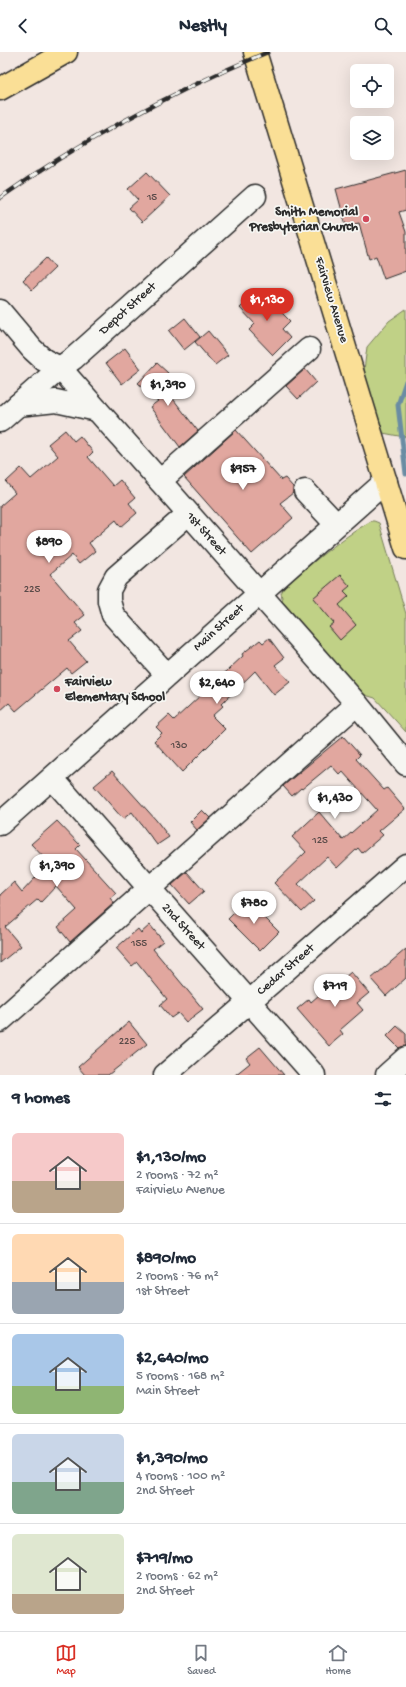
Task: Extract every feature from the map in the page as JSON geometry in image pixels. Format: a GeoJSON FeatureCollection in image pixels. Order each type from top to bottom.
{"type":"FeatureCollection","features":[{"type":"Feature","properties":{"kind":"main road"},"geometry":{"type":"LineString","coordinates":[[0,89],[66,52]]}},
{"type":"Feature","properties":{"kind":"main road","name":"Fairview Avenue"},"geometry":{"type":"LineString","coordinates":[[255,52],[406,548]]}},
{"type":"Feature","properties":{"kind":"street","name":"Depot Street"},"geometry":{"type":"LineString","coordinates":[[0,421],[60,368],[74,358],[255,196]]}},
{"type":"Feature","properties":{"kind":"street","name":"1st Street"},"geometry":{"type":"LineString","coordinates":[[0,311],[32,349],[44,360],[60,368],[357,704],[406,764]]}},
{"type":"Feature","properties":{"kind":"street"},"geometry":{"type":"LineString","coordinates":[[160,481],[310,349]]}},
{"type":"Feature","properties":{"kind":"street"},"geometry":{"type":"LineString","coordinates":[[18,405],[56,401],[97,410]]}},
{"type":"Feature","properties":{"kind":"street","name":"Main Street"},"geometry":{"type":"LineString","coordinates":[[0,824],[386,481]]}},
{"type":"Feature","properties":{"kind":"street"},"geometry":{"type":"LineString","coordinates":[[305,491],[336,524]]}},
{"type":"Feature","properties":{"kind":"street"},"geometry":{"type":"LineString","coordinates":[[167,676],[113,615],[109,602],[109,590],[116,577],[188,514]]}},
{"type":"Feature","properties":{"kind":"street"},"geometry":{"type":"LineString","coordinates":[[0,1021],[357,704]]}},
{"type":"Feature","properties":{"kind":"street","name":"2nd Street"},"geometry":{"type":"LineString","coordinates":[[52,778],[314,1075]]}},
{"type":"Feature","properties":{"kind":"street","name":"Cedar Street"},"geometry":{"type":"LineString","coordinates":[[165,1075],[406,864]]}},
{"type":"Feature","properties":{"kind":"street"},"geometry":{"type":"LineString","coordinates":[[387,1075],[406,1058]]}},
{"type":"Feature","properties":{"kind":"green space"},"geometry":{"type":"Polygon","coordinates":[[[406,309],[406,436],[404,437],[383,433],[371,415],[364,370],[367,347],[389,321],[406,309]]]}},
{"type":"Feature","properties":{"kind":"green space"},"geometry":{"type":"Polygon","coordinates":[[[371,521],[379,523],[406,614],[406,732],[375,698],[365,695],[283,602],[281,593],[284,588],[326,552],[371,521]]]}},
{"type":"Feature","properties":{"kind":"building","name":"Smith Memorial Presbyterian Church"},"geometry":{"type":"Polygon","coordinates":[[[406,170],[406,210],[399,212],[406,232],[406,271],[384,279],[376,256],[369,259],[359,223],[346,226],[336,189],[406,170]]]}},
{"type":"Feature","properties":{"kind":"building"},"geometry":{"type":"Polygon","coordinates":[[[147,172],[170,196],[142,222],[129,208],[138,200],[128,189],[147,172]]]}},
{"type":"Feature","properties":{"kind":"building"},"geometry":{"type":"Polygon","coordinates":[[[46,258],[55,268],[32,290],[23,280],[46,258]]]}},
{"type":"Feature","properties":{"kind":"building"},"geometry":{"type":"Polygon","coordinates":[[[259,290],[290,321],[282,329],[290,338],[273,355],[249,330],[255,324],[240,308],[259,290]]]}},
{"type":"Feature","properties":{"kind":"building"},"geometry":{"type":"Polygon","coordinates":[[[185,318],[200,337],[184,350],[169,331],[185,318]]]}},
{"type":"Feature","properties":{"kind":"building"},"geometry":{"type":"Polygon","coordinates":[[[208,331],[228,355],[215,365],[195,342],[208,331]]]}},
{"type":"Feature","properties":{"kind":"building"},"geometry":{"type":"Polygon","coordinates":[[[125,348],[141,369],[122,384],[106,363],[125,348]]]}},
{"type":"Feature","properties":{"kind":"building"},"geometry":{"type":"Polygon","coordinates":[[[157,363],[168,373],[160,382],[198,431],[180,447],[150,407],[158,401],[138,383],[157,363]]]}},
{"type":"Feature","properties":{"kind":"building"},"geometry":{"type":"Polygon","coordinates":[[[305,369],[316,382],[298,399],[286,386],[305,369]]]}},
{"type":"Feature","properties":{"kind":"building"},"geometry":{"type":"Polygon","coordinates":[[[65,430],[74,441],[80,436],[93,452],[88,457],[113,486],[120,480],[135,498],[129,503],[137,513],[121,527],[116,520],[89,543],[95,551],[79,564],[72,555],[50,574],[85,615],[75,623],[82,631],[69,641],[86,661],[71,673],[67,668],[16,711],[9,703],[0,711],[0,506],[15,493],[6,482],[21,468],[31,479],[58,456],[48,444],[65,430]]]}},
{"type":"Feature","properties":{"kind":"building"},"geometry":{"type":"Polygon","coordinates":[[[236,430],[281,480],[285,478],[293,487],[293,493],[280,503],[293,518],[252,554],[184,477],[236,430]]]}},
{"type":"Feature","properties":{"kind":"building"},"geometry":{"type":"Polygon","coordinates":[[[340,575],[350,586],[344,591],[349,596],[339,605],[356,625],[340,640],[329,627],[334,623],[313,598],[340,575]]]}},
{"type":"Feature","properties":{"kind":"building"},"geometry":{"type":"Polygon","coordinates":[[[269,638],[284,658],[275,665],[290,682],[274,695],[255,671],[221,704],[223,706],[212,716],[225,729],[182,772],[154,741],[162,733],[156,727],[169,715],[174,720],[243,656],[242,654],[260,640],[263,643],[269,638]]]}},
{"type":"Feature","properties":{"kind":"building"},"geometry":{"type":"Polygon","coordinates":[[[343,736],[360,755],[356,759],[384,790],[387,788],[405,809],[379,831],[383,835],[362,853],[358,848],[337,868],[327,857],[298,884],[314,901],[302,912],[274,883],[306,852],[292,837],[319,812],[343,840],[377,810],[342,771],[339,774],[331,765],[292,796],[283,786],[343,736]]]}},
{"type":"Feature","properties":{"kind":"building"},"geometry":{"type":"Polygon","coordinates":[[[112,771],[156,820],[169,837],[157,845],[132,812],[123,819],[94,786],[112,771]]]}},
{"type":"Feature","properties":{"kind":"building"},"geometry":{"type":"Polygon","coordinates":[[[202,810],[210,818],[197,830],[190,822],[202,810]]]}},
{"type":"Feature","properties":{"kind":"building"},"geometry":{"type":"Polygon","coordinates":[[[57,821],[80,845],[76,849],[116,893],[110,898],[114,903],[70,942],[58,927],[77,910],[56,886],[41,902],[38,899],[5,927],[21,946],[0,963],[0,895],[14,882],[22,892],[49,863],[31,844],[57,821]]]}},
{"type":"Feature","properties":{"kind":"building"},"geometry":{"type":"Polygon","coordinates":[[[187,872],[204,891],[189,904],[172,885],[187,872]]]}},
{"type":"Feature","properties":{"kind":"building"},"geometry":{"type":"Polygon","coordinates":[[[249,898],[261,910],[259,912],[279,932],[260,951],[228,919],[249,898]]]}},
{"type":"Feature","properties":{"kind":"building"},"geometry":{"type":"Polygon","coordinates":[[[150,925],[163,941],[153,949],[203,1009],[186,1022],[178,1013],[171,1018],[160,1005],[167,999],[137,962],[132,966],[116,948],[138,929],[141,933],[150,925]]]}},
{"type":"Feature","properties":{"kind":"building"},"geometry":{"type":"Polygon","coordinates":[[[406,949],[406,978],[386,996],[371,979],[406,949]]]}},
{"type":"Feature","properties":{"kind":"building"},"geometry":{"type":"Polygon","coordinates":[[[351,972],[369,993],[357,1003],[363,1010],[340,1030],[343,1034],[329,1046],[297,1009],[309,999],[311,1002],[319,995],[321,997],[351,972]]]}},
{"type":"Feature","properties":{"kind":"building"},"geometry":{"type":"Polygon","coordinates":[[[129,1022],[147,1044],[108,1075],[85,1075],[78,1067],[129,1022]]]}},
{"type":"Feature","properties":{"kind":"building"},"geometry":{"type":"Polygon","coordinates":[[[397,1026],[406,1034],[406,1046],[399,1048],[387,1036],[397,1026]]]}},
{"type":"Feature","properties":{"kind":"building"},"geometry":{"type":"Polygon","coordinates":[[[260,1047],[284,1075],[235,1075],[250,1063],[246,1058],[260,1047]]]}},
{"type":"Feature","properties":{"kind":"waterway"},"geometry":{"type":"LineString","coordinates":[[406,381],[398,405],[406,474]]}},
{"type":"Feature","properties":{"kind":"railway"},"geometry":{"type":"LineString","coordinates":[[0,198],[64,156],[130,118],[198,83],[268,52]]}},
{"type":"Feature","properties":{"kind":"place","name":"Smith Memorial Presbyterian Church"},"geometry":{"type":"Point","coordinates":[366,219]}},
{"type":"Feature","properties":{"kind":"place","name":"Fairview Elementary School"},"geometry":{"type":"Point","coordinates":[57,689]}}]}
